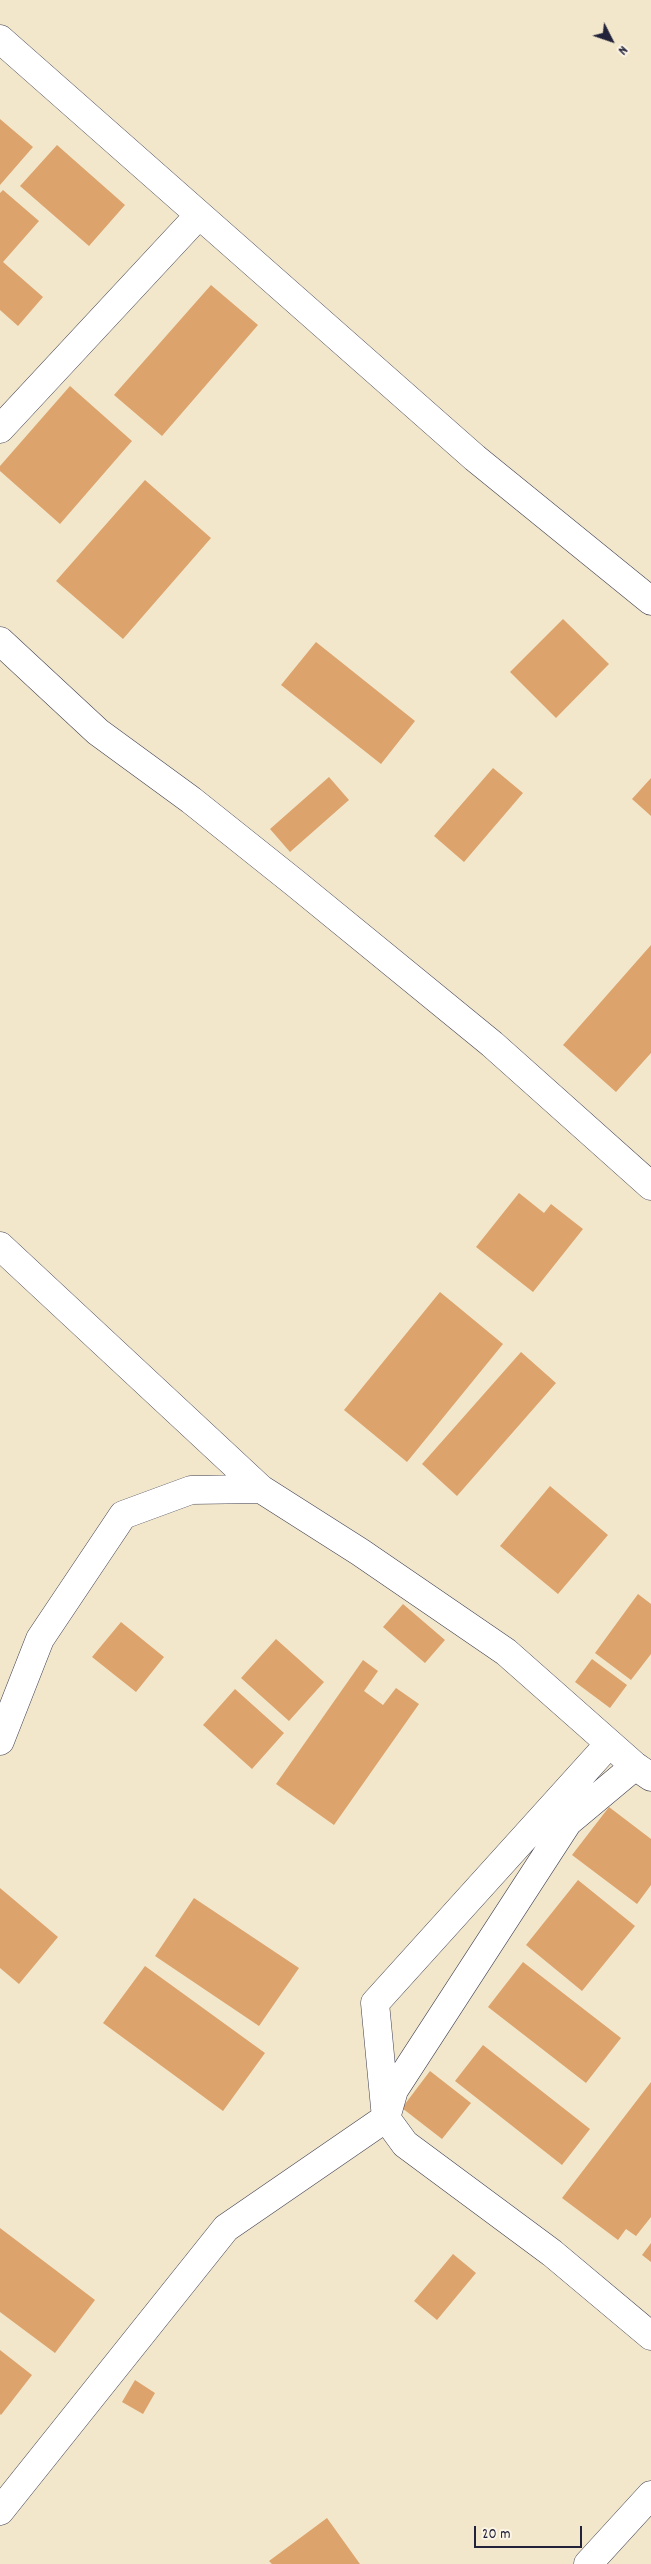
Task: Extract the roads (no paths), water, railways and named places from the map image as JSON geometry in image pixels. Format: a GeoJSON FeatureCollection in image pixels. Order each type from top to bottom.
{"type":"FeatureCollection","features":[{"type":"Feature","properties":{"kind":"street"},"geometry":{"type":"LineString","coordinates":[[0,39],[475,458],[651,601]]}},
{"type":"Feature","properties":{"kind":"street"},"geometry":{"type":"LineString","coordinates":[[0,429],[199,215]]}},
{"type":"Feature","properties":{"kind":"street"},"geometry":{"type":"LineString","coordinates":[[0,641],[98,732],[190,800],[303,889],[492,1044],[651,1186]]}},
{"type":"Feature","properties":{"kind":"street"},"geometry":{"type":"LineString","coordinates":[[0,1246],[261,1490],[360,1552],[506,1652],[643,1772],[568,1822],[394,2090],[386,2118],[226,2228],[0,2511]]}},
{"type":"Feature","properties":{"kind":"street"},"geometry":{"type":"LineString","coordinates":[[0,1741],[40,1639],[123,1515],[191,1490],[261,1490]]}},
{"type":"Feature","properties":{"kind":"street"},"geometry":{"type":"LineString","coordinates":[[609,1744],[375,2003],[386,2118],[404,2144],[552,2253],[651,2336]]}},
{"type":"Feature","properties":{"kind":"street"},"geometry":{"type":"LineString","coordinates":[[588,2564],[651,2495]]}}]}
